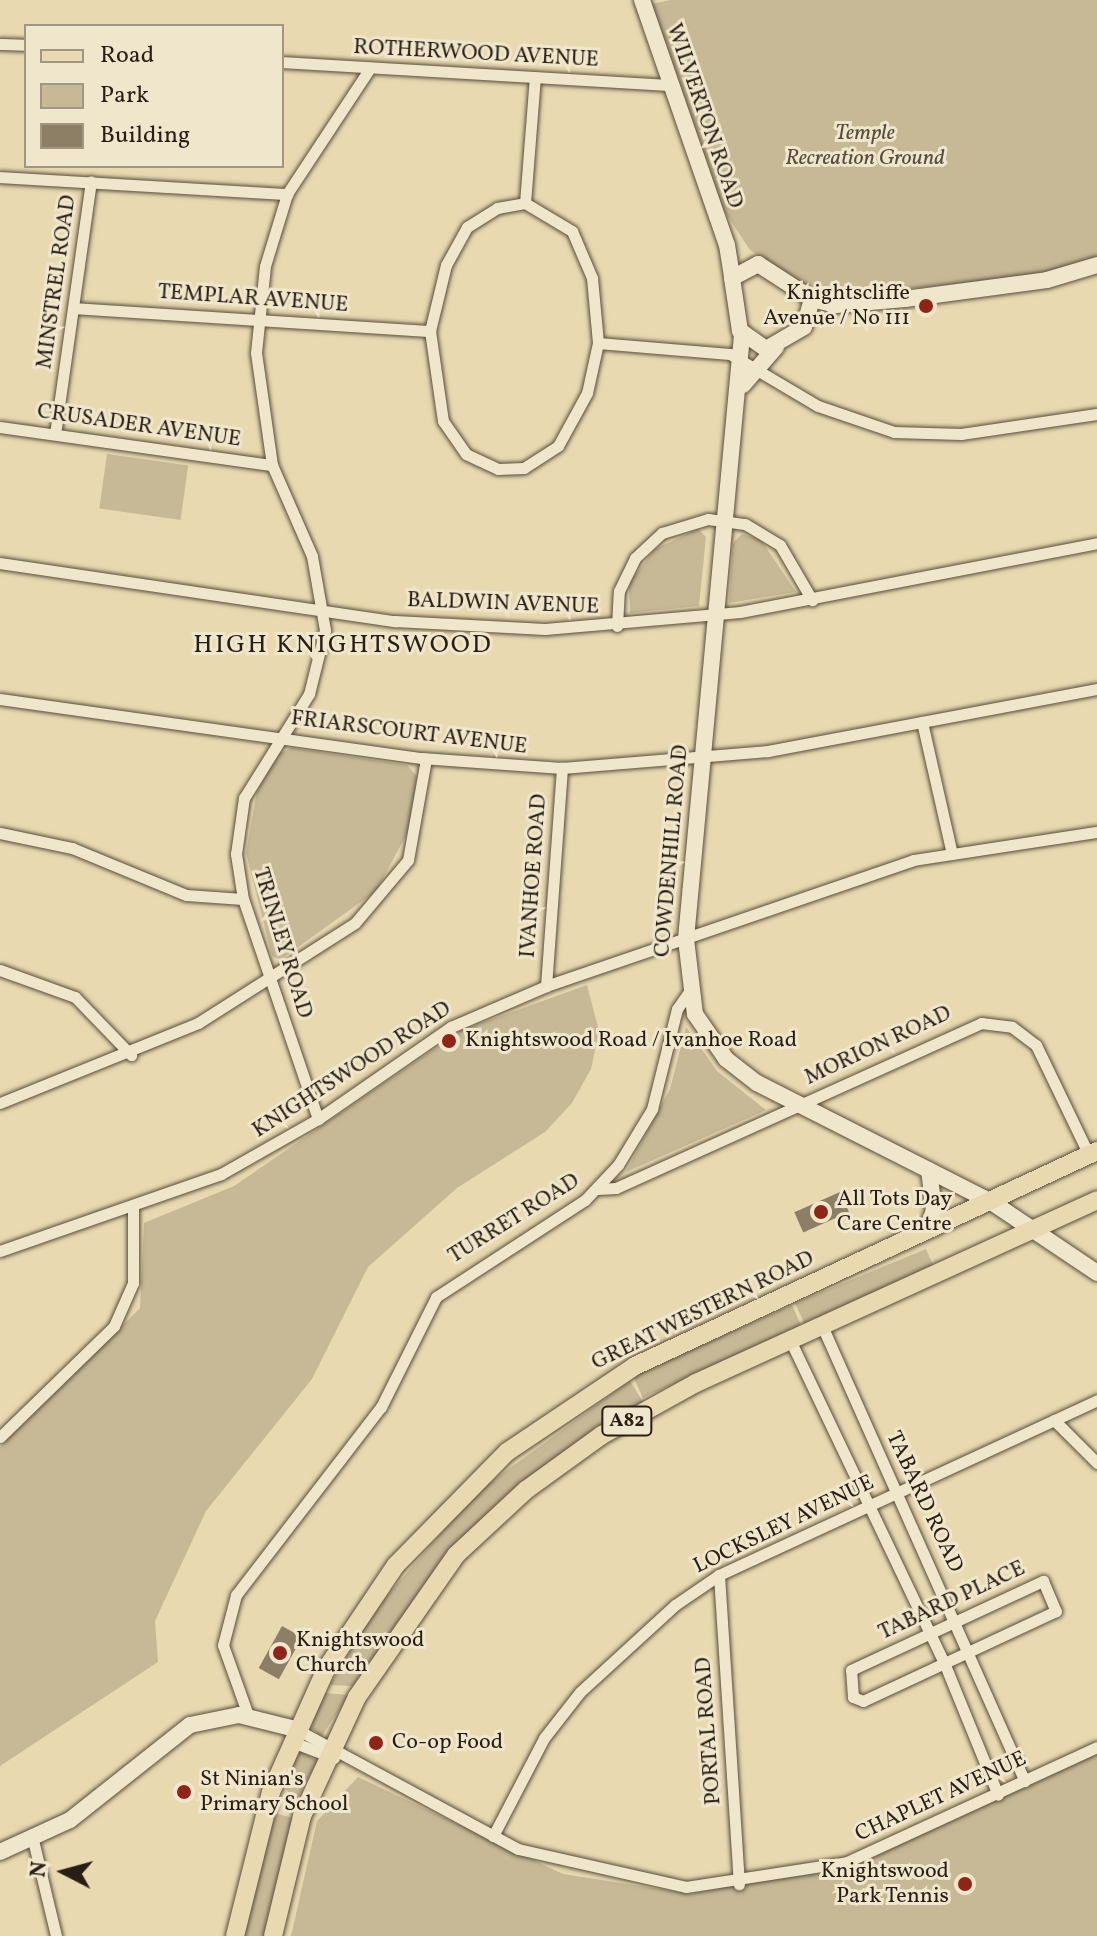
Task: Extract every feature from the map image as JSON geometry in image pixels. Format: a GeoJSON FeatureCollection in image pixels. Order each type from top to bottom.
{"type":"FeatureCollection","features":[{"type":"Feature","properties":{"kind":"main road","name":"GREAT WESTERN ROAD"},"geometry":{"type":"LineString","coordinates":[[235,1936],[260,1824],[293,1735],[396,1565],[533,1432],[635,1366],[1093,1153]]}},
{"type":"Feature","properties":{"kind":"main road","name":"A82"},"geometry":{"type":"LineString","coordinates":[[273,1936],[292,1852],[328,1751],[407,1616],[456,1555],[526,1490],[602,1435],[791,1342],[1097,1200]]}},
{"type":"Feature","properties":{"kind":"street","name":"WILVERTON ROAD"},"geometry":{"type":"LineString","coordinates":[[642,0],[667,85],[727,245],[732,278]]}},
{"type":"Feature","properties":{"kind":"street"},"geometry":{"type":"LineString","coordinates":[[0,44],[24,45]]}},
{"type":"Feature","properties":{"kind":"street","name":"ROTHERWOOD AVENUE"},"geometry":{"type":"LineString","coordinates":[[284,62],[667,85]]}},
{"type":"Feature","properties":{"kind":"street","name":"TRINLEY ROAD"},"geometry":{"type":"LineString","coordinates":[[318,1119],[243,899],[239,817],[279,739],[316,677],[325,610],[312,556],[272,465],[258,389],[258,319],[287,194],[370,68]]}},
{"type":"Feature","properties":{"kind":"street"},"geometry":{"type":"LineString","coordinates":[[525,203],[535,77]]}},
{"type":"Feature","properties":{"kind":"street"},"geometry":{"type":"LineString","coordinates":[[0,177],[287,194]]}},
{"type":"Feature","properties":{"kind":"street","name":"MINSTREL ROAD"},"geometry":{"type":"LineString","coordinates":[[55,434],[91,182]]}},
{"type":"Feature","properties":{"kind":"street"},"geometry":{"type":"LineString","coordinates":[[525,203],[563,220],[582,249],[597,302],[598,343],[587,393],[558,446],[524,468],[498,469],[466,454],[443,421],[430,331],[446,265],[467,227],[497,208],[525,203]]}},
{"type":"Feature","properties":{"kind":"street"},"geometry":{"type":"LineString","coordinates":[[727,245],[812,299],[836,305],[1047,280],[1097,265]]}},
{"type":"Feature","properties":{"kind":"street"},"geometry":{"type":"LineString","coordinates":[[751,364],[742,335],[732,278],[753,263]]}},
{"type":"Feature","properties":{"kind":"street"},"geometry":{"type":"LineString","coordinates":[[810,320],[812,299]]}},
{"type":"Feature","properties":{"kind":"street"},"geometry":{"type":"LineString","coordinates":[[742,335],[758,347],[776,347],[810,320],[836,305]]}},
{"type":"Feature","properties":{"kind":"street","name":"TEMPLAR AVENUE"},"geometry":{"type":"LineString","coordinates":[[74,308],[430,331]]}},
{"type":"Feature","properties":{"kind":"street"},"geometry":{"type":"LineString","coordinates":[[598,343],[751,364],[818,406],[894,432],[961,434],[1097,414]]}},
{"type":"Feature","properties":{"kind":"street","name":"COWDENHILL ROAD"},"geometry":{"type":"LineString","coordinates":[[776,347],[751,364],[743,385],[720,519],[686,939],[688,993],[726,1059],[800,1105],[990,1201],[1097,1273]]}},
{"type":"Feature","properties":{"kind":"street","name":"CRUSADER AVENUE"},"geometry":{"type":"LineString","coordinates":[[0,427],[272,465]]}},
{"type":"Feature","properties":{"kind":"street"},"geometry":{"type":"LineString","coordinates":[[617,626],[626,571],[648,542],[678,525],[720,519],[780,545],[812,600]]}},
{"type":"Feature","properties":{"kind":"street","name":"BALDWIN AVENUE"},"geometry":{"type":"LineString","coordinates":[[0,563],[325,610],[479,627],[617,626],[712,616],[812,600],[1097,543]]}},
{"type":"Feature","properties":{"kind":"street","name":"FRIARSCOURT AVENUE"},"geometry":{"type":"LineString","coordinates":[[0,699],[426,759],[562,768],[701,758],[922,722],[1097,689]]}},
{"type":"Feature","properties":{"kind":"street"},"geometry":{"type":"LineString","coordinates":[[922,722],[951,850]]}},
{"type":"Feature","properties":{"kind":"street"},"geometry":{"type":"LineString","coordinates":[[0,1103],[131,1055],[269,978],[355,923],[396,881],[421,818],[426,759]]}},
{"type":"Feature","properties":{"kind":"street","name":"IVANHOE ROAD"},"geometry":{"type":"LineString","coordinates":[[546,986],[562,768]]}},
{"type":"Feature","properties":{"kind":"street","name":"KNIGHTSWOOD ROAD"},"geometry":{"type":"LineString","coordinates":[[0,1251],[221,1174],[318,1119],[451,1027],[546,986],[951,850],[1097,832]]}},
{"type":"Feature","properties":{"kind":"street"},"geometry":{"type":"LineString","coordinates":[[0,833],[72,848],[186,895],[243,899]]}},
{"type":"Feature","properties":{"kind":"street"},"geometry":{"type":"LineString","coordinates":[[0,970],[75,997],[131,1055]]}},
{"type":"Feature","properties":{"kind":"street"},"geometry":{"type":"LineString","coordinates":[[598,1189],[652,1109],[677,1009],[688,993]]}},
{"type":"Feature","properties":{"kind":"street","name":"MORION ROAD"},"geometry":{"type":"LineString","coordinates":[[800,1105],[964,1027],[997,1023],[1036,1045],[1093,1153]]}},
{"type":"Feature","properties":{"kind":"street","name":"TURRET ROAD"},"geometry":{"type":"LineString","coordinates":[[248,1715],[223,1645],[243,1584],[381,1407],[436,1297],[598,1189],[616,1188],[800,1105]]}},
{"type":"Feature","properties":{"kind":"street"},"geometry":{"type":"LineString","coordinates":[[927,1231],[934,1210],[929,1170]]}},
{"type":"Feature","properties":{"kind":"street"},"geometry":{"type":"LineString","coordinates":[[0,1437],[114,1326],[133,1283],[133,1207]]}},
{"type":"Feature","properties":{"kind":"street","name":"TABARD ROAD"},"geometry":{"type":"LineString","coordinates":[[823,1328],[971,1651],[1025,1781]]}},
{"type":"Feature","properties":{"kind":"street"},"geometry":{"type":"LineString","coordinates":[[791,1342],[945,1665],[998,1795]]}},
{"type":"Feature","properties":{"kind":"street","name":"LOCKSLEY AVENUE"},"geometry":{"type":"LineString","coordinates":[[493,1836],[544,1738],[580,1692],[625,1644],[719,1575],[1097,1400]]}},
{"type":"Feature","properties":{"kind":"street"},"geometry":{"type":"LineString","coordinates":[[1054,1420],[1097,1463]]}},
{"type":"Feature","properties":{"kind":"street","name":"PORTAL ROAD"},"geometry":{"type":"LineString","coordinates":[[719,1575],[739,1884]]}},
{"type":"Feature","properties":{"kind":"street","name":"TABARD PLACE"},"geometry":{"type":"LineString","coordinates":[[1043,1581],[1051,1587],[1056,1611],[863,1701],[853,1697],[851,1670],[929,1634],[1043,1581]]}},
{"type":"Feature","properties":{"kind":"street"},"geometry":{"type":"LineString","coordinates":[[0,1852],[33,1840],[97,1801],[174,1734],[218,1716],[248,1715],[269,1720],[293,1735]]}},
{"type":"Feature","properties":{"kind":"street","name":"CHAPLET AVENUE"},"geometry":{"type":"LineString","coordinates":[[293,1735],[493,1836],[614,1876],[686,1887],[739,1884],[847,1862],[1097,1747]]}},
{"type":"Feature","properties":{"kind":"street"},"geometry":{"type":"LineString","coordinates":[[33,1840],[56,1936]]}},
{"type":"Feature","properties":{"kind":"green space","name":"Temple Recreation Ground"},"geometry":{"type":"Polygon","coordinates":[[[671,0],[1097,0],[1097,257],[1056,274],[824,297],[750,250],[717,200],[651,4],[671,0]]]}},
{"type":"Feature","properties":{"kind":"green space"},"geometry":{"type":"Polygon","coordinates":[[[107,454],[188,465],[181,520],[99,508],[107,454]]]}},
{"type":"Feature","properties":{"kind":"green space"},"geometry":{"type":"Polygon","coordinates":[[[698,529],[706,537],[699,606],[630,613],[629,583],[655,549],[698,529]]]}},
{"type":"Feature","properties":{"kind":"green space"},"geometry":{"type":"Polygon","coordinates":[[[742,534],[761,540],[796,592],[729,603],[733,543],[742,534]]]}},
{"type":"Feature","properties":{"kind":"green space"},"geometry":{"type":"Polygon","coordinates":[[[291,748],[407,765],[417,777],[410,828],[376,891],[280,960],[272,956],[246,853],[257,791],[278,754],[291,748]]]}},
{"type":"Feature","properties":{"kind":"green space"},"geometry":{"type":"Polygon","coordinates":[[[587,985],[599,1031],[591,1069],[572,1103],[545,1132],[457,1188],[368,1267],[312,1379],[206,1511],[155,1621],[158,1662],[0,1766],[0,1447],[140,1308],[144,1223],[234,1186],[462,1030],[587,985]]]}},
{"type":"Feature","properties":{"kind":"green space"},"geometry":{"type":"Polygon","coordinates":[[[686,1027],[717,1071],[766,1110],[626,1172],[670,1089],[686,1027]]]}},
{"type":"Feature","properties":{"kind":"green space"},"geometry":{"type":"Polygon","coordinates":[[[926,1249],[933,1265],[805,1325],[795,1303],[926,1249]]]}},
{"type":"Feature","properties":{"kind":"green space"},"geometry":{"type":"Polygon","coordinates":[[[792,1305],[802,1327],[643,1398],[633,1376],[792,1305]]]}},
{"type":"Feature","properties":{"kind":"green space"},"geometry":{"type":"Polygon","coordinates":[[[630,1381],[643,1402],[545,1466],[452,1551],[353,1686],[330,1685],[373,1612],[477,1492],[630,1381]]]}},
{"type":"Feature","properties":{"kind":"green space"},"geometry":{"type":"Polygon","coordinates":[[[325,1693],[349,1695],[321,1737],[308,1724],[325,1693]]]}},
{"type":"Feature","properties":{"kind":"green space"},"geometry":{"type":"Polygon","coordinates":[[[1097,1747],[1097,1936],[291,1936],[317,1821],[358,1777],[563,1874],[691,1894],[847,1862],[1097,1747]]]}},
{"type":"Feature","properties":{"kind":"green space"},"geometry":{"type":"Polygon","coordinates":[[[299,1750],[317,1761],[297,1799],[282,1786],[299,1750]]]}},
{"type":"Feature","properties":{"kind":"green space"},"geometry":{"type":"Polygon","coordinates":[[[274,1813],[293,1818],[268,1936],[244,1936],[274,1813]]]}},
{"type":"Feature","properties":{"kind":"building","name":"All Tots Day Care Centre"},"geometry":{"type":"Polygon","coordinates":[[[840,1192],[849,1212],[803,1232],[794,1212],[840,1192]]]}},
{"type":"Feature","properties":{"kind":"building","name":"Knightswood Church"},"geometry":{"type":"Polygon","coordinates":[[[282,1626],[302,1637],[279,1679],[259,1668],[282,1626]]]}},
{"type":"Feature","properties":{"kind":"place","name":"Knightscliffe Avenue / No 111"},"geometry":{"type":"Point","coordinates":[926,306]}},
{"type":"Feature","properties":{"kind":"place","name":"Knightswood Road / Ivanhoe Road"},"geometry":{"type":"Point","coordinates":[449,1041]}},
{"type":"Feature","properties":{"kind":"place","name":"All Tots Day Care Centre"},"geometry":{"type":"Point","coordinates":[821,1212]}},
{"type":"Feature","properties":{"kind":"place","name":"Knightswood Church"},"geometry":{"type":"Point","coordinates":[280,1653]}},
{"type":"Feature","properties":{"kind":"place","name":"Co-op Food"},"geometry":{"type":"Point","coordinates":[376,1743]}},
{"type":"Feature","properties":{"kind":"place","name":"St Ninian's Primary School"},"geometry":{"type":"Point","coordinates":[184,1792]}},
{"type":"Feature","properties":{"kind":"place","name":"Knightswood Park Tennis"},"geometry":{"type":"Point","coordinates":[965,1884]}},
{"type":"Feature","properties":{"kind":"district","name":"HIGH KNIGHTSWOOD"},"geometry":{"type":"Point","coordinates":[343,646]}}]}
